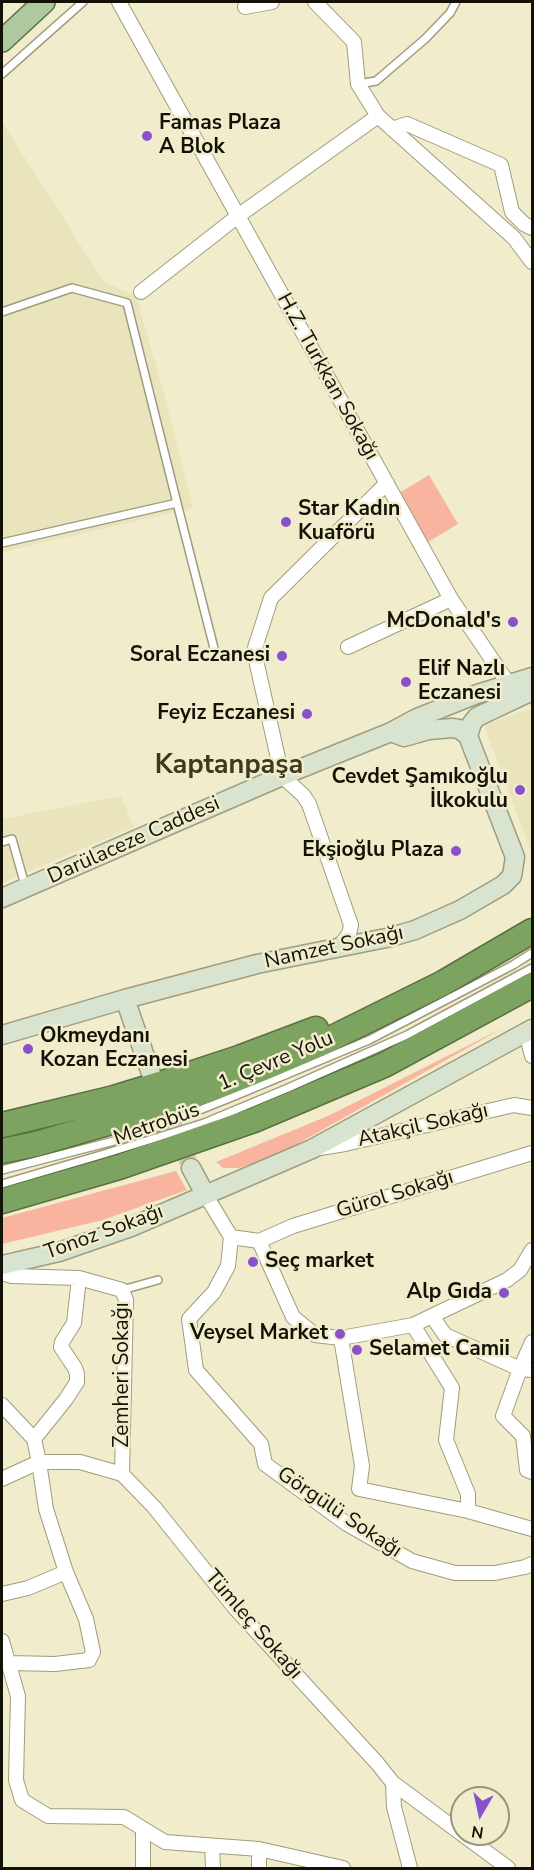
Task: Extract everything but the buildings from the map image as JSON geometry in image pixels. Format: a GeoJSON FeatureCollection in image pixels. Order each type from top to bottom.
{"type":"FeatureCollection","features":[{"type":"Feature","properties":{"kind":"highway","name":"1. Çevre Yolu"},"geometry":{"type":"LineString","coordinates":[[2,1151],[36,1144],[145,1112],[266,1067],[318,1045],[443,983],[521,949],[532,931]]}},
{"type":"Feature","properties":{"kind":"highway"},"geometry":{"type":"LineString","coordinates":[[2,1125],[114,1098],[240,1058],[336,1021],[412,984],[521,949]]}},
{"type":"Feature","properties":{"kind":"highway"},"geometry":{"type":"LineString","coordinates":[[2,1201],[130,1163],[254,1120],[384,1065],[532,985]]}},
{"type":"Feature","properties":{"kind":"main road"},"geometry":{"type":"LineString","coordinates":[[2,41],[44,2]]}},
{"type":"Feature","properties":{"kind":"main road","name":"Darülaceze Caddesi"},"geometry":{"type":"LineString","coordinates":[[2,894],[26,888],[282,776],[391,732],[425,715],[477,694],[532,677]]}},
{"type":"Feature","properties":{"kind":"main road"},"geometry":{"type":"LineString","coordinates":[[391,732],[404,736],[429,730],[452,728],[459,729],[468,736],[472,723],[477,717],[532,691]]}},
{"type":"Feature","properties":{"kind":"main road","name":"Namzet Sokağı"},"geometry":{"type":"LineString","coordinates":[[2,1035],[257,964],[415,930],[460,910],[503,885],[512,876],[516,857],[468,736]]}},
{"type":"Feature","properties":{"kind":"main road"},"geometry":{"type":"LineString","coordinates":[[125,999],[154,1082]]}},
{"type":"Feature","properties":{"kind":"main road","name":"Tonoz Sokağı"},"geometry":{"type":"LineString","coordinates":[[2,1265],[59,1252],[131,1227],[312,1149],[530,1032]]}},
{"type":"Feature","properties":{"kind":"main road"},"geometry":{"type":"LineString","coordinates":[[191,1168],[205,1194]]}},
{"type":"Feature","properties":{"kind":"street","name":"H.Z. Turkkan Sokağı"},"geometry":{"type":"LineString","coordinates":[[119,2],[451,599],[508,683]]}},
{"type":"Feature","properties":{"kind":"street"},"geometry":{"type":"LineString","coordinates":[[245,7],[272,2]]}},
{"type":"Feature","properties":{"kind":"street"},"geometry":{"type":"LineString","coordinates":[[315,2],[354,42],[358,84],[378,116],[514,238],[532,262]]}},
{"type":"Feature","properties":{"kind":"street"},"geometry":{"type":"LineString","coordinates":[[141,292],[238,216],[378,116]]}},
{"type":"Feature","properties":{"kind":"street"},"geometry":{"type":"LineString","coordinates":[[392,129],[407,124],[501,165],[512,212],[524,224],[532,228]]}},
{"type":"Feature","properties":{"kind":"street"},"geometry":{"type":"LineString","coordinates":[[339,947],[349,934],[351,925],[345,903],[309,804],[303,795],[282,776],[254,651],[272,598],[387,483]]}},
{"type":"Feature","properties":{"kind":"street"},"geometry":{"type":"LineString","coordinates":[[348,647],[451,599]]}},
{"type":"Feature","properties":{"kind":"street"},"geometry":{"type":"LineString","coordinates":[[530,1032],[532,1056]]}},
{"type":"Feature","properties":{"kind":"street","name":"Atakçil Sokağı"},"geometry":{"type":"LineString","coordinates":[[312,1149],[345,1144],[514,1105],[532,1108]]}},
{"type":"Feature","properties":{"kind":"street","name":"Gürol Sokağı"},"geometry":{"type":"LineString","coordinates":[[259,1241],[293,1226],[532,1152]]}},
{"type":"Feature","properties":{"kind":"street"},"geometry":{"type":"LineString","coordinates":[[205,1194],[231,1237],[259,1241],[293,1317],[315,1335],[341,1338],[413,1325],[507,1280],[520,1270],[532,1250]]}},
{"type":"Feature","properties":{"kind":"street","name":"Görgülü Sokağı"},"geometry":{"type":"LineString","coordinates":[[231,1237],[228,1266],[214,1292],[189,1319],[196,1370],[261,1444],[266,1464],[347,1524],[411,1561],[455,1574],[495,1574],[532,1564]]}},
{"type":"Feature","properties":{"kind":"street","name":"Zemheri Sokağı"},"geometry":{"type":"LineString","coordinates":[[2,1273],[12,1276],[80,1278],[122,1290],[126,1300],[122,1474]]}},
{"type":"Feature","properties":{"kind":"street"},"geometry":{"type":"LineString","coordinates":[[34,1438],[77,1382],[75,1368],[61,1347],[74,1323],[80,1278]]}},
{"type":"Feature","properties":{"kind":"street"},"geometry":{"type":"LineString","coordinates":[[432,1316],[445,1335],[526,1370]]}},
{"type":"Feature","properties":{"kind":"street"},"geometry":{"type":"LineString","coordinates":[[413,1325],[452,1389],[446,1440],[468,1494],[468,1511]]}},
{"type":"Feature","properties":{"kind":"street"},"geometry":{"type":"LineString","coordinates":[[341,1338],[362,1466],[359,1489],[468,1511],[532,1529]]}},
{"type":"Feature","properties":{"kind":"street"},"geometry":{"type":"LineString","coordinates":[[532,1341],[526,1370],[503,1416],[524,1436],[527,1470],[532,1472]]}},
{"type":"Feature","properties":{"kind":"street"},"geometry":{"type":"LineString","coordinates":[[2,1405],[34,1438],[46,1509],[66,1572],[86,1619],[93,1652],[89,1660],[55,1664],[9,1663]]}},
{"type":"Feature","properties":{"kind":"street"},"geometry":{"type":"LineString","coordinates":[[2,1479],[39,1462]]}},
{"type":"Feature","properties":{"kind":"street","name":"Tümleç Sokağı"},"geometry":{"type":"LineString","coordinates":[[39,1462],[80,1462],[122,1474],[154,1507],[235,1608],[393,1783],[508,1869]]}},
{"type":"Feature","properties":{"kind":"street"},"geometry":{"type":"LineString","coordinates":[[2,1594],[28,1588],[66,1572]]}},
{"type":"Feature","properties":{"kind":"street"},"geometry":{"type":"LineString","coordinates":[[2,1641],[18,1696],[16,1780],[22,1800],[48,1816],[124,1817],[165,1842],[258,1849],[342,1869]]}},
{"type":"Feature","properties":{"kind":"street"},"geometry":{"type":"LineString","coordinates":[[393,1783],[394,1807],[410,1869]]}},
{"type":"Feature","properties":{"kind":"street"},"geometry":{"type":"LineString","coordinates":[[142,1829],[143,1869]]}},
{"type":"Feature","properties":{"kind":"street"},"geometry":{"type":"LineString","coordinates":[[212,1846],[213,1869]]}},
{"type":"Feature","properties":{"kind":"street"},"geometry":{"type":"LineString","coordinates":[[258,1849],[259,1869]]}},
{"type":"Feature","properties":{"kind":"lane"},"geometry":{"type":"LineString","coordinates":[[2,74],[83,2]]}},
{"type":"Feature","properties":{"kind":"lane"},"geometry":{"type":"LineString","coordinates":[[358,84],[376,81],[417,46],[450,13],[456,2]]}},
{"type":"Feature","properties":{"kind":"lane"},"geometry":{"type":"LineString","coordinates":[[2,312],[72,288],[127,303],[216,656]]}},
{"type":"Feature","properties":{"kind":"lane"},"geometry":{"type":"LineString","coordinates":[[2,543],[177,503]]}},
{"type":"Feature","properties":{"kind":"lane"},"geometry":{"type":"LineString","coordinates":[[2,842],[12,839],[26,888]]}},
{"type":"Feature","properties":{"kind":"lane","name":"Metrobüs"},"geometry":{"type":"LineString","coordinates":[[2,1170],[137,1135],[369,1040],[474,986],[521,949]]}},
{"type":"Feature","properties":{"kind":"lane","name":"Metrobüs"},"geometry":{"type":"LineString","coordinates":[[2,1184],[204,1123],[407,1035],[532,968]]}},
{"type":"Feature","properties":{"kind":"lane"},"geometry":{"type":"LineString","coordinates":[[122,1290],[158,1280]]}},
{"type":"Feature","properties":{"kind":"shaded area"},"geometry":{"type":"Polygon","coordinates":[[[2,122],[104,282],[136,296],[193,508],[2,552],[2,122]]]}},
{"type":"Feature","properties":{"kind":"shaded area"},"geometry":{"type":"Polygon","coordinates":[[[429,475],[458,524],[428,542],[399,493],[429,475]]]}},
{"type":"Feature","properties":{"kind":"shaded area","name":"Cevdet Şamıkoğlu İlkokulu"},"geometry":{"type":"Polygon","coordinates":[[[532,708],[532,854],[484,725],[532,708]]]}},
{"type":"Feature","properties":{"kind":"shaded area"},"geometry":{"type":"Polygon","coordinates":[[[121,796],[134,827],[2,883],[2,819],[121,796]]]}},
{"type":"Feature","properties":{"kind":"shaded area"},"geometry":{"type":"Polygon","coordinates":[[[503,1028],[274,1157],[239,1168],[223,1168],[216,1162],[328,1116],[503,1028]]]}},
{"type":"Feature","properties":{"kind":"shaded area"},"geometry":{"type":"Polygon","coordinates":[[[176,1171],[187,1190],[103,1220],[2,1244],[2,1218],[176,1171]]]}},
{"type":"Feature","properties":{"kind":"tunnel"},"geometry":{"type":"LineString","coordinates":[[160,1095],[191,1168]]}},
{"type":"Feature","properties":{"kind":"place","name":"Famas Plaza A Blok"},"geometry":{"type":"Point","coordinates":[147,136]}},
{"type":"Feature","properties":{"kind":"place","name":"Star Kadın Kuaförü"},"geometry":{"type":"Point","coordinates":[286,522]}},
{"type":"Feature","properties":{"kind":"place","name":"McDonald's"},"geometry":{"type":"Point","coordinates":[513,622]}},
{"type":"Feature","properties":{"kind":"place","name":"Soral Eczanesi"},"geometry":{"type":"Point","coordinates":[282,656]}},
{"type":"Feature","properties":{"kind":"place","name":"Elif Nazlı Eczanesi"},"geometry":{"type":"Point","coordinates":[406,682]}},
{"type":"Feature","properties":{"kind":"place","name":"Feyiz Eczanesi"},"geometry":{"type":"Point","coordinates":[307,714]}},
{"type":"Feature","properties":{"kind":"place","name":"Cevdet Şamıkoğlu İlkokulu"},"geometry":{"type":"Point","coordinates":[520,790]}},
{"type":"Feature","properties":{"kind":"place","name":"Ekşioğlu Plaza"},"geometry":{"type":"Point","coordinates":[456,851]}},
{"type":"Feature","properties":{"kind":"place","name":"Okmeydanı Kozan Eczanesi"},"geometry":{"type":"Point","coordinates":[28,1049]}},
{"type":"Feature","properties":{"kind":"place","name":"Seç market"},"geometry":{"type":"Point","coordinates":[253,1262]}},
{"type":"Feature","properties":{"kind":"place","name":"Alp Gıda"},"geometry":{"type":"Point","coordinates":[504,1293]}},
{"type":"Feature","properties":{"kind":"place","name":"Veysel Market"},"geometry":{"type":"Point","coordinates":[340,1334]}},
{"type":"Feature","properties":{"kind":"place","name":"Selamet Camii"},"geometry":{"type":"Point","coordinates":[357,1350]}},
{"type":"Feature","properties":{"kind":"district","name":"Kaptanpaşa"},"geometry":{"type":"Point","coordinates":[229,766]}}]}
